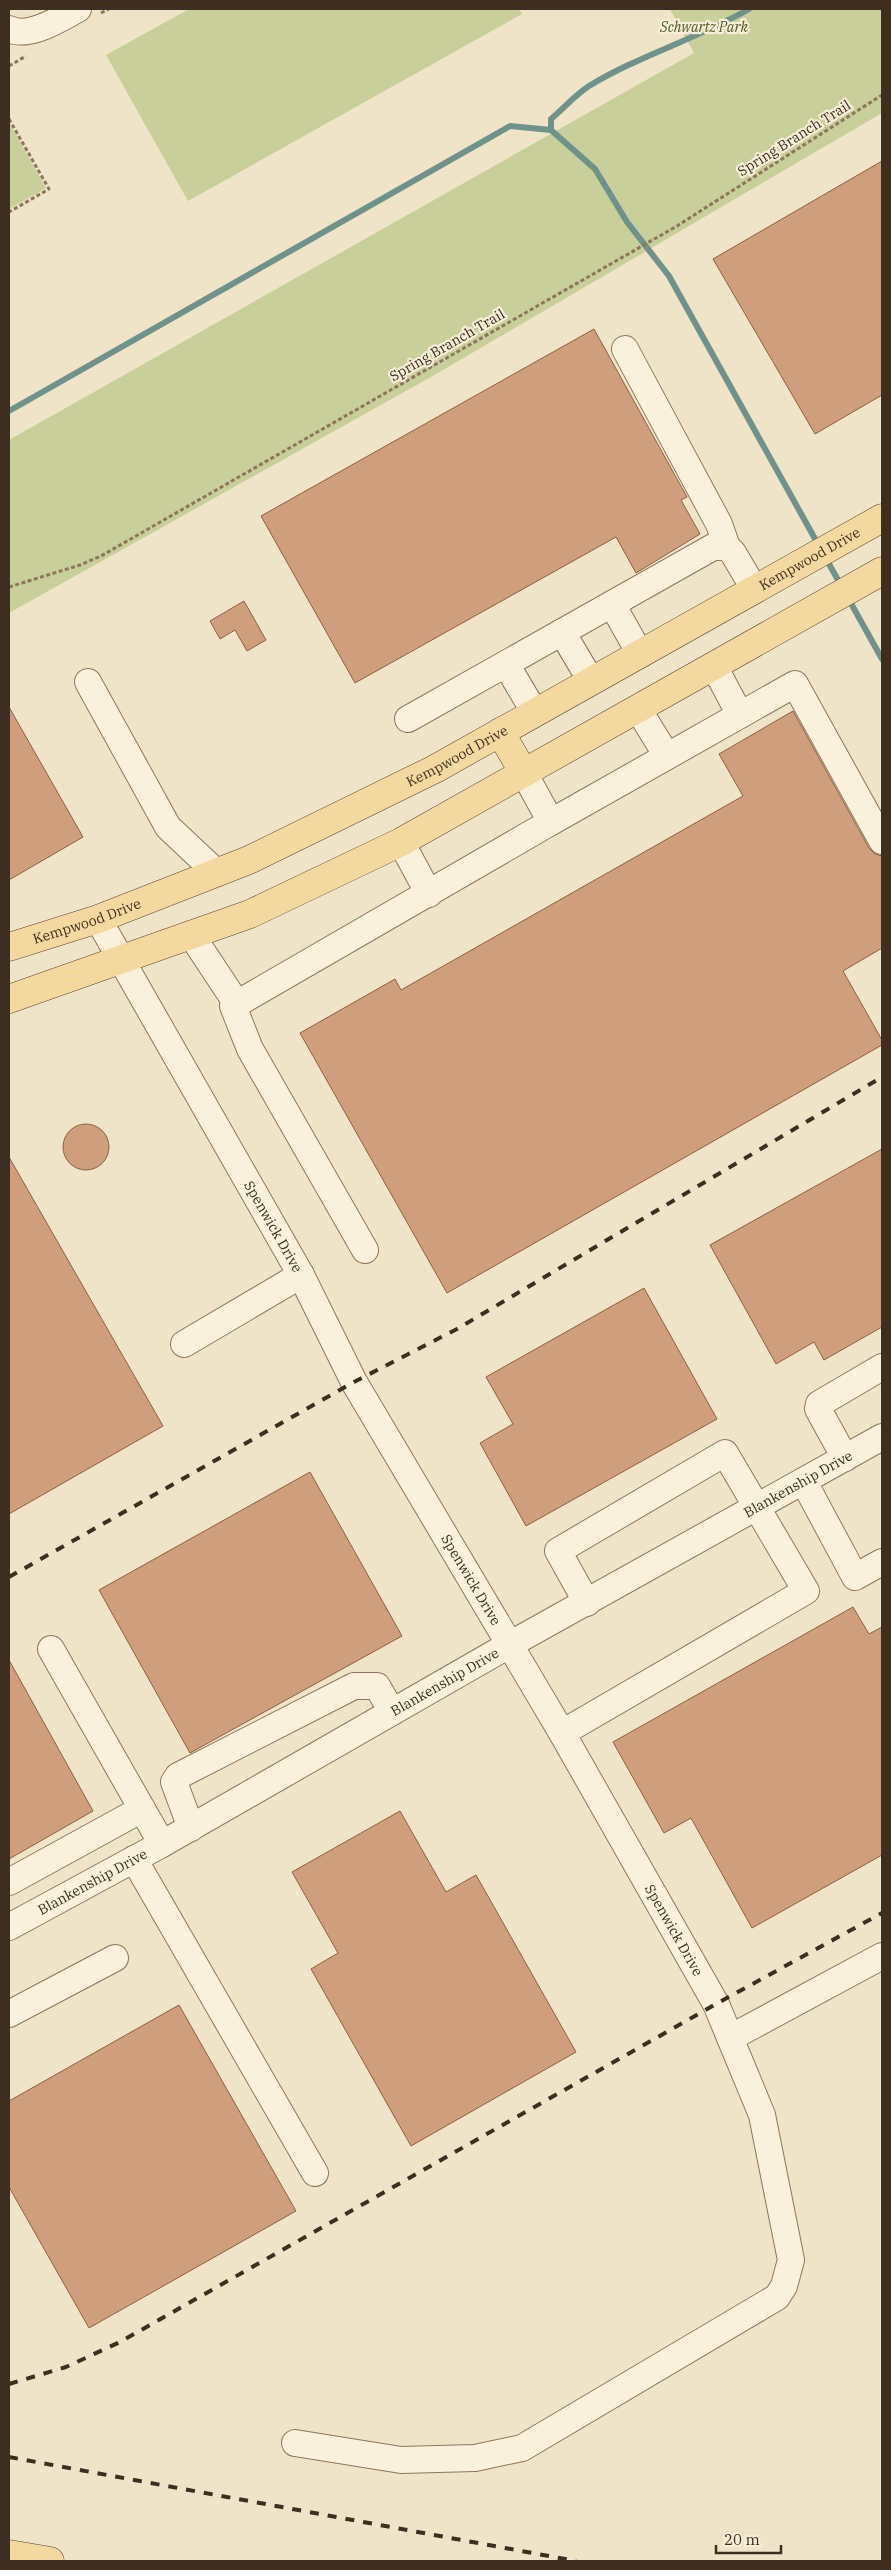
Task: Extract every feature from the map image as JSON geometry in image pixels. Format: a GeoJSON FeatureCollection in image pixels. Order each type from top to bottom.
{"type":"FeatureCollection","features":[{"type":"Feature","properties":{"kind":"main road","name":"Kempwood Drive"},"geometry":{"type":"LineString","coordinates":[[9,947],[98,919],[249,860],[436,768],[882,518]]}},
{"type":"Feature","properties":{"kind":"main road"},"geometry":{"type":"LineString","coordinates":[[9,999],[122,961],[250,914],[401,842],[882,571]]}},
{"type":"Feature","properties":{"kind":"main road"},"geometry":{"type":"LineString","coordinates":[[500,732],[524,773]]}},
{"type":"Feature","properties":{"kind":"main road"},"geometry":{"type":"LineString","coordinates":[[9,2554],[50,2561]]}},
{"type":"Feature","properties":{"kind":"street"},"geometry":{"type":"LineString","coordinates":[[9,29],[31,30],[49,25],[78,9]]}},
{"type":"Feature","properties":{"kind":"street"},"geometry":{"type":"LineString","coordinates":[[625,349],[719,524],[726,547],[733,553],[755,590]]}},
{"type":"Feature","properties":{"kind":"street"},"geometry":{"type":"LineString","coordinates":[[408,719],[713,547],[726,547]]}},
{"type":"Feature","properties":{"kind":"street"},"geometry":{"type":"LineString","coordinates":[[612,604],[640,654]]}},
{"type":"Feature","properties":{"kind":"street"},"geometry":{"type":"LineString","coordinates":[[562,632],[591,682]]}},
{"type":"Feature","properties":{"kind":"street"},"geometry":{"type":"LineString","coordinates":[[506,664],[535,713]]}},
{"type":"Feature","properties":{"kind":"street"},"geometry":{"type":"LineString","coordinates":[[714,666],[740,715]]}},
{"type":"Feature","properties":{"kind":"street"},"geometry":{"type":"LineString","coordinates":[[88,682],[168,827],[217,872]]}},
{"type":"Feature","properties":{"kind":"street"},"geometry":{"type":"LineString","coordinates":[[365,1250],[250,1049],[233,1006],[795,684],[882,841]]}},
{"type":"Feature","properties":{"kind":"street"},"geometry":{"type":"LineString","coordinates":[[638,709],[667,756]]}},
{"type":"Feature","properties":{"kind":"street"},"geometry":{"type":"LineString","coordinates":[[524,773],[552,822]]}},
{"type":"Feature","properties":{"kind":"street"},"geometry":{"type":"LineString","coordinates":[[401,842],[430,894]]}},
{"type":"Feature","properties":{"kind":"street","name":"Spenwick Drive"},"geometry":{"type":"LineString","coordinates":[[98,919],[229,1145],[301,1275],[354,1382],[562,1733],[716,2004],[762,2115],[791,2260],[784,2286],[777,2297],[522,2448],[475,2458],[401,2460],[295,2443]]}},
{"type":"Feature","properties":{"kind":"street"},"geometry":{"type":"LineString","coordinates":[[192,936],[237,1004]]}},
{"type":"Feature","properties":{"kind":"street"},"geometry":{"type":"LineString","coordinates":[[184,1344],[301,1275]]}},
{"type":"Feature","properties":{"kind":"street"},"geometry":{"type":"LineString","coordinates":[[845,1458],[818,1409],[820,1404],[882,1368]]}},
{"type":"Feature","properties":{"kind":"street","name":"Blankenship Drive"},"geometry":{"type":"LineString","coordinates":[[9,1927],[191,1828],[509,1645],[882,1437]]}},
{"type":"Feature","properties":{"kind":"street"},"geometry":{"type":"LineString","coordinates":[[562,1733],[806,1591],[726,1453],[558,1551],[586,1603]]}},
{"type":"Feature","properties":{"kind":"street"},"geometry":{"type":"LineString","coordinates":[[804,1482],[855,1577],[882,1562]]}},
{"type":"Feature","properties":{"kind":"street"},"geometry":{"type":"LineString","coordinates":[[51,1648],[162,1844]]}},
{"type":"Feature","properties":{"kind":"street"},"geometry":{"type":"LineString","coordinates":[[191,1828],[174,1782],[178,1776],[354,1686],[377,1686],[392,1712]]}},
{"type":"Feature","properties":{"kind":"street"},"geometry":{"type":"LineString","coordinates":[[9,1882],[142,1809]]}},
{"type":"Feature","properties":{"kind":"street"},"geometry":{"type":"LineString","coordinates":[[134,1859],[315,2173]]}},
{"type":"Feature","properties":{"kind":"street"},"geometry":{"type":"LineString","coordinates":[[730,2038],[882,1956]]}},
{"type":"Feature","properties":{"kind":"street"},"geometry":{"type":"LineString","coordinates":[[9,2014],[115,1958]]}},
{"type":"Feature","properties":{"kind":"path","name":"Spring Branch Trail"},"geometry":{"type":"LineString","coordinates":[[9,587],[80,565],[101,556],[677,226],[882,95]]}},
{"type":"Feature","properties":{"kind":"path"},"geometry":{"type":"LineString","coordinates":[[9,119],[49,189],[9,212]]}},
{"type":"Feature","properties":{"kind":"green space"},"geometry":{"type":"Polygon","coordinates":[[[189,9],[519,9],[522,14],[188,201],[106,55],[189,9]]]}},
{"type":"Feature","properties":{"kind":"green space","name":"Schwartz Park"},"geometry":{"type":"Polygon","coordinates":[[[670,9],[882,9],[882,113],[438,373],[9,613],[9,440],[694,53],[670,9]]]}},
{"type":"Feature","properties":{"kind":"green space"},"geometry":{"type":"Polygon","coordinates":[[[9,122],[46,188],[9,209],[9,122]]]}},
{"type":"Feature","properties":{"kind":"building"},"geometry":{"type":"Polygon","coordinates":[[[882,161],[882,395],[815,434],[713,259],[882,161]]]}},
{"type":"Feature","properties":{"kind":"building"},"geometry":{"type":"Polygon","coordinates":[[[594,329],[687,497],[681,500],[700,534],[636,573],[616,537],[355,683],[261,516],[594,329]]]}},
{"type":"Feature","properties":{"kind":"building"},"geometry":{"type":"Polygon","coordinates":[[[244,601],[266,640],[247,651],[235,630],[220,639],[210,621],[244,601]]]}},
{"type":"Feature","properties":{"kind":"building"},"geometry":{"type":"Polygon","coordinates":[[[9,707],[83,837],[9,880],[9,707]]]}},
{"type":"Feature","properties":{"kind":"building"},"geometry":{"type":"Polygon","coordinates":[[[793,711],[869,848],[875,854],[882,856],[882,948],[843,971],[882,1040],[882,1045],[447,1293],[300,1033],[395,979],[401,990],[743,796],[719,754],[793,711]]]}},
{"type":"Feature","properties":{"kind":"building"},"geometry":{"type":"Polygon","coordinates":[[[86,1124],[99,1128],[105,1134],[109,1147],[105,1160],[99,1166],[86,1170],[73,1166],[67,1160],[63,1147],[67,1134],[73,1128],[86,1124]]]}},
{"type":"Feature","properties":{"kind":"building"},"geometry":{"type":"Polygon","coordinates":[[[882,1149],[882,1327],[824,1360],[814,1342],[776,1364],[710,1245],[882,1149]]]}},
{"type":"Feature","properties":{"kind":"building"},"geometry":{"type":"Polygon","coordinates":[[[9,1157],[163,1426],[9,1514],[9,1157]]]}},
{"type":"Feature","properties":{"kind":"building"},"geometry":{"type":"Polygon","coordinates":[[[644,1288],[717,1419],[526,1526],[480,1443],[513,1424],[486,1377],[644,1288]]]}},
{"type":"Feature","properties":{"kind":"building"},"geometry":{"type":"Polygon","coordinates":[[[310,1472],[402,1636],[190,1753],[99,1590],[310,1472]]]}},
{"type":"Feature","properties":{"kind":"building"},"geometry":{"type":"Polygon","coordinates":[[[853,1607],[869,1634],[882,1627],[882,1855],[752,1928],[691,1818],[664,1833],[613,1742],[853,1607]]]}},
{"type":"Feature","properties":{"kind":"building"},"geometry":{"type":"Polygon","coordinates":[[[9,1660],[93,1811],[9,1859],[9,1660]]]}},
{"type":"Feature","properties":{"kind":"building"},"geometry":{"type":"Polygon","coordinates":[[[400,1811],[446,1892],[476,1875],[576,2052],[411,2146],[311,1969],[338,1953],[292,1872],[400,1811]]]}},
{"type":"Feature","properties":{"kind":"building"},"geometry":{"type":"Polygon","coordinates":[[[179,2005],[296,2211],[89,2328],[9,2187],[9,2101],[179,2005]]]}},
{"type":"Feature","properties":{"kind":"waterway"},"geometry":{"type":"LineString","coordinates":[[551,130],[551,119],[589,86],[628,65],[729,20],[749,9]]}},
{"type":"Feature","properties":{"kind":"waterway"},"geometry":{"type":"LineString","coordinates":[[9,411],[510,126],[551,130],[595,169],[627,222],[669,276],[819,546]]}},
{"type":"Feature","properties":{"kind":"waterway"},"geometry":{"type":"LineString","coordinates":[[825,557],[842,587]]}},
{"type":"Feature","properties":{"kind":"waterway"},"geometry":{"type":"LineString","coordinates":[[848,598],[882,659]]}},
{"type":"Feature","properties":{"kind":"railway"},"geometry":{"type":"LineString","coordinates":[[9,1577],[354,1382],[457,1329],[882,1077]]}},
{"type":"Feature","properties":{"kind":"railway"},"geometry":{"type":"LineString","coordinates":[[9,2384],[66,2367],[120,2342],[716,2004],[882,1913]]}},
{"type":"Feature","properties":{"kind":"railway"},"geometry":{"type":"LineString","coordinates":[[9,2457],[576,2561]]}}]}
